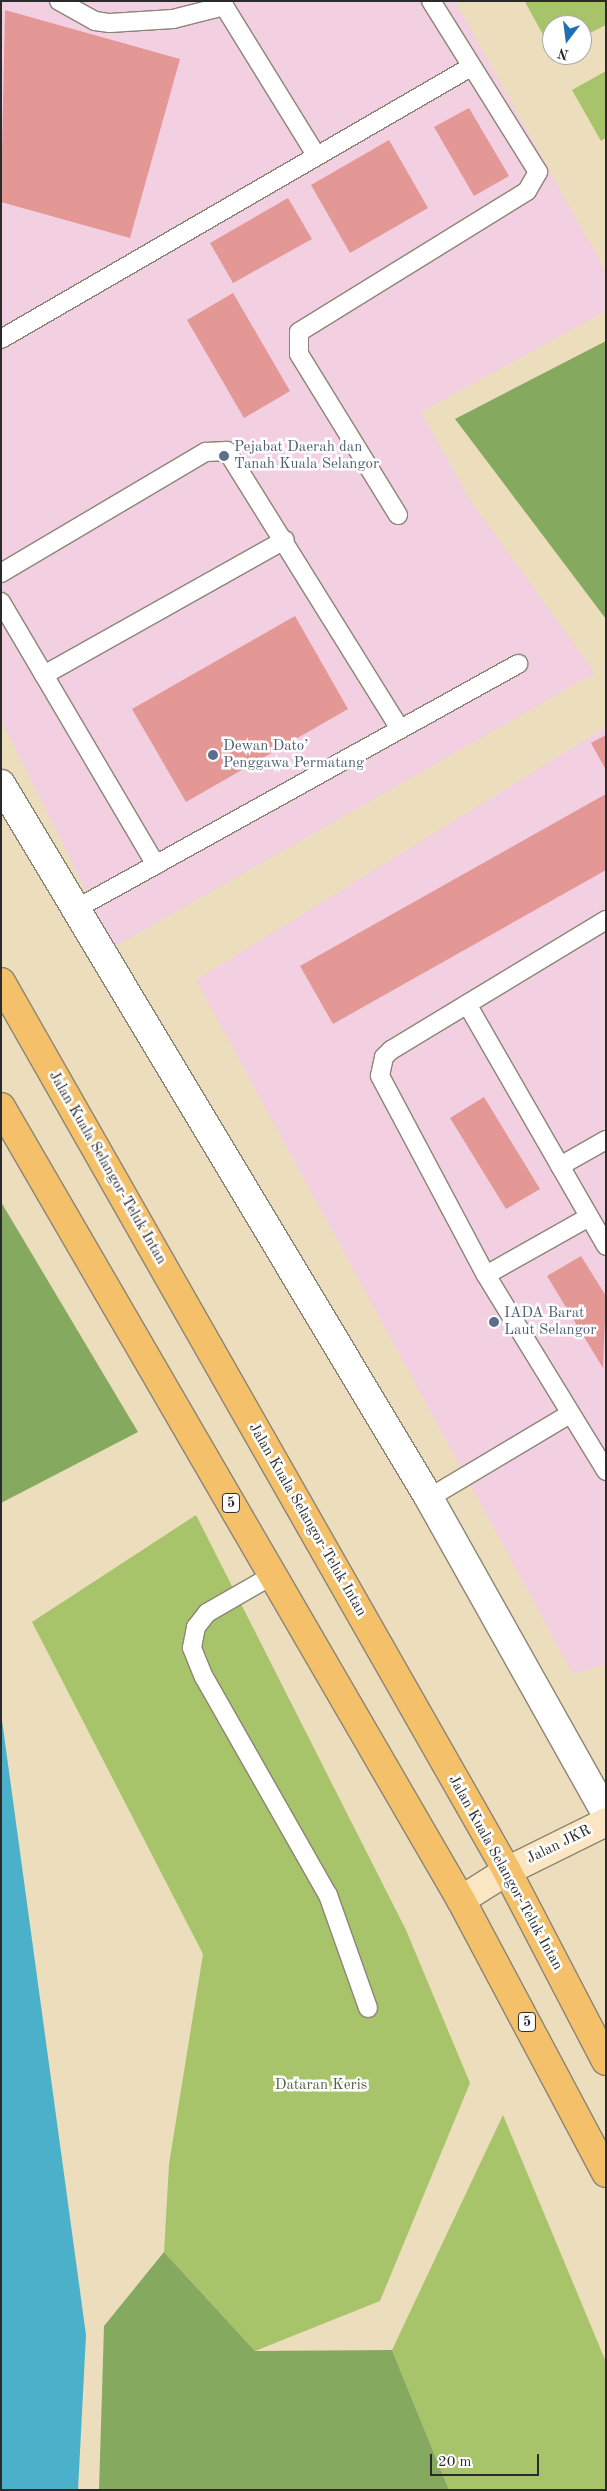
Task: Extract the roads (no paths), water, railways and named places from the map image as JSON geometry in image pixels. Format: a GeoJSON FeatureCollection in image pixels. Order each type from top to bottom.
{"type":"FeatureCollection","features":[{"type":"Feature","properties":{"kind":"highway","name":"Jalan Kuala Selangor-Teluk Intan"},"geometry":{"type":"LineString","coordinates":[[1,982],[507,1870],[606,2061]]}},
{"type":"Feature","properties":{"kind":"highway","name":"5"},"geometry":{"type":"LineString","coordinates":[[1,1107],[461,1900],[606,2173]]}},
{"type":"Feature","properties":{"kind":"street"},"geometry":{"type":"LineString","coordinates":[[1,784],[74,910],[429,1498],[606,1813]]}},
{"type":"Feature","properties":{"kind":"street","name":"Jalan JKR"},"geometry":{"type":"LineString","coordinates":[[461,1900],[507,1870],[606,1822]]}},
{"type":"Feature","properties":{"kind":"lane"},"geometry":{"type":"LineString","coordinates":[[59,1],[95,21],[110,23],[173,19],[222,4],[316,156]]}},
{"type":"Feature","properties":{"kind":"lane"},"geometry":{"type":"LineString","coordinates":[[398,515],[296,343],[307,324],[535,184],[538,172],[469,68],[431,1]]}},
{"type":"Feature","properties":{"kind":"lane"},"geometry":{"type":"LineString","coordinates":[[1,339],[469,68]]}},
{"type":"Feature","properties":{"kind":"lane"},"geometry":{"type":"LineString","coordinates":[[1,573],[217,449],[235,459],[400,729]]}},
{"type":"Feature","properties":{"kind":"lane"},"geometry":{"type":"LineString","coordinates":[[44,675],[285,540]]}},
{"type":"Feature","properties":{"kind":"lane"},"geometry":{"type":"LineString","coordinates":[[1,602],[156,865]]}},
{"type":"Feature","properties":{"kind":"lane"},"geometry":{"type":"LineString","coordinates":[[74,910],[518,664]]}},
{"type":"Feature","properties":{"kind":"lane"},"geometry":{"type":"LineString","coordinates":[[606,920],[391,1050],[384,1057],[380,1076],[486,1275],[568,1415],[606,1471]]}},
{"type":"Feature","properties":{"kind":"lane"},"geometry":{"type":"LineString","coordinates":[[468,1004],[606,1246]]}},
{"type":"Feature","properties":{"kind":"lane"},"geometry":{"type":"LineString","coordinates":[[560,1166],[606,1140]]}},
{"type":"Feature","properties":{"kind":"lane"},"geometry":{"type":"LineString","coordinates":[[486,1275],[589,1217]]}},
{"type":"Feature","properties":{"kind":"lane"},"geometry":{"type":"LineString","coordinates":[[429,1498],[568,1415]]}},
{"type":"Feature","properties":{"kind":"lane"},"geometry":{"type":"LineString","coordinates":[[273,1575],[207,1613],[196,1627],[192,1648],[204,1677],[328,1895],[368,2008]]}},
{"type":"Feature","properties":{"kind":"water"},"geometry":{"type":"Polygon","coordinates":[[[1,1713],[86,2335],[78,2490],[1,2490],[1,1713]]]}},
{"type":"Feature","properties":{"kind":"place","name":"Pejabat Daerah dan Tanah Kuala Selangor"},"geometry":{"type":"Point","coordinates":[224,456]}},
{"type":"Feature","properties":{"kind":"place","name":"Dewan Dato’ Penggawa Permatang"},"geometry":{"type":"Point","coordinates":[213,755]}},
{"type":"Feature","properties":{"kind":"place","name":"IADA Barat Laut Selangor"},"geometry":{"type":"Point","coordinates":[494,1322]}},
{"type":"Feature","properties":{"kind":"park label","name":"Dataran Keris"},"geometry":{"type":"Point","coordinates":[321,2086]}}]}
